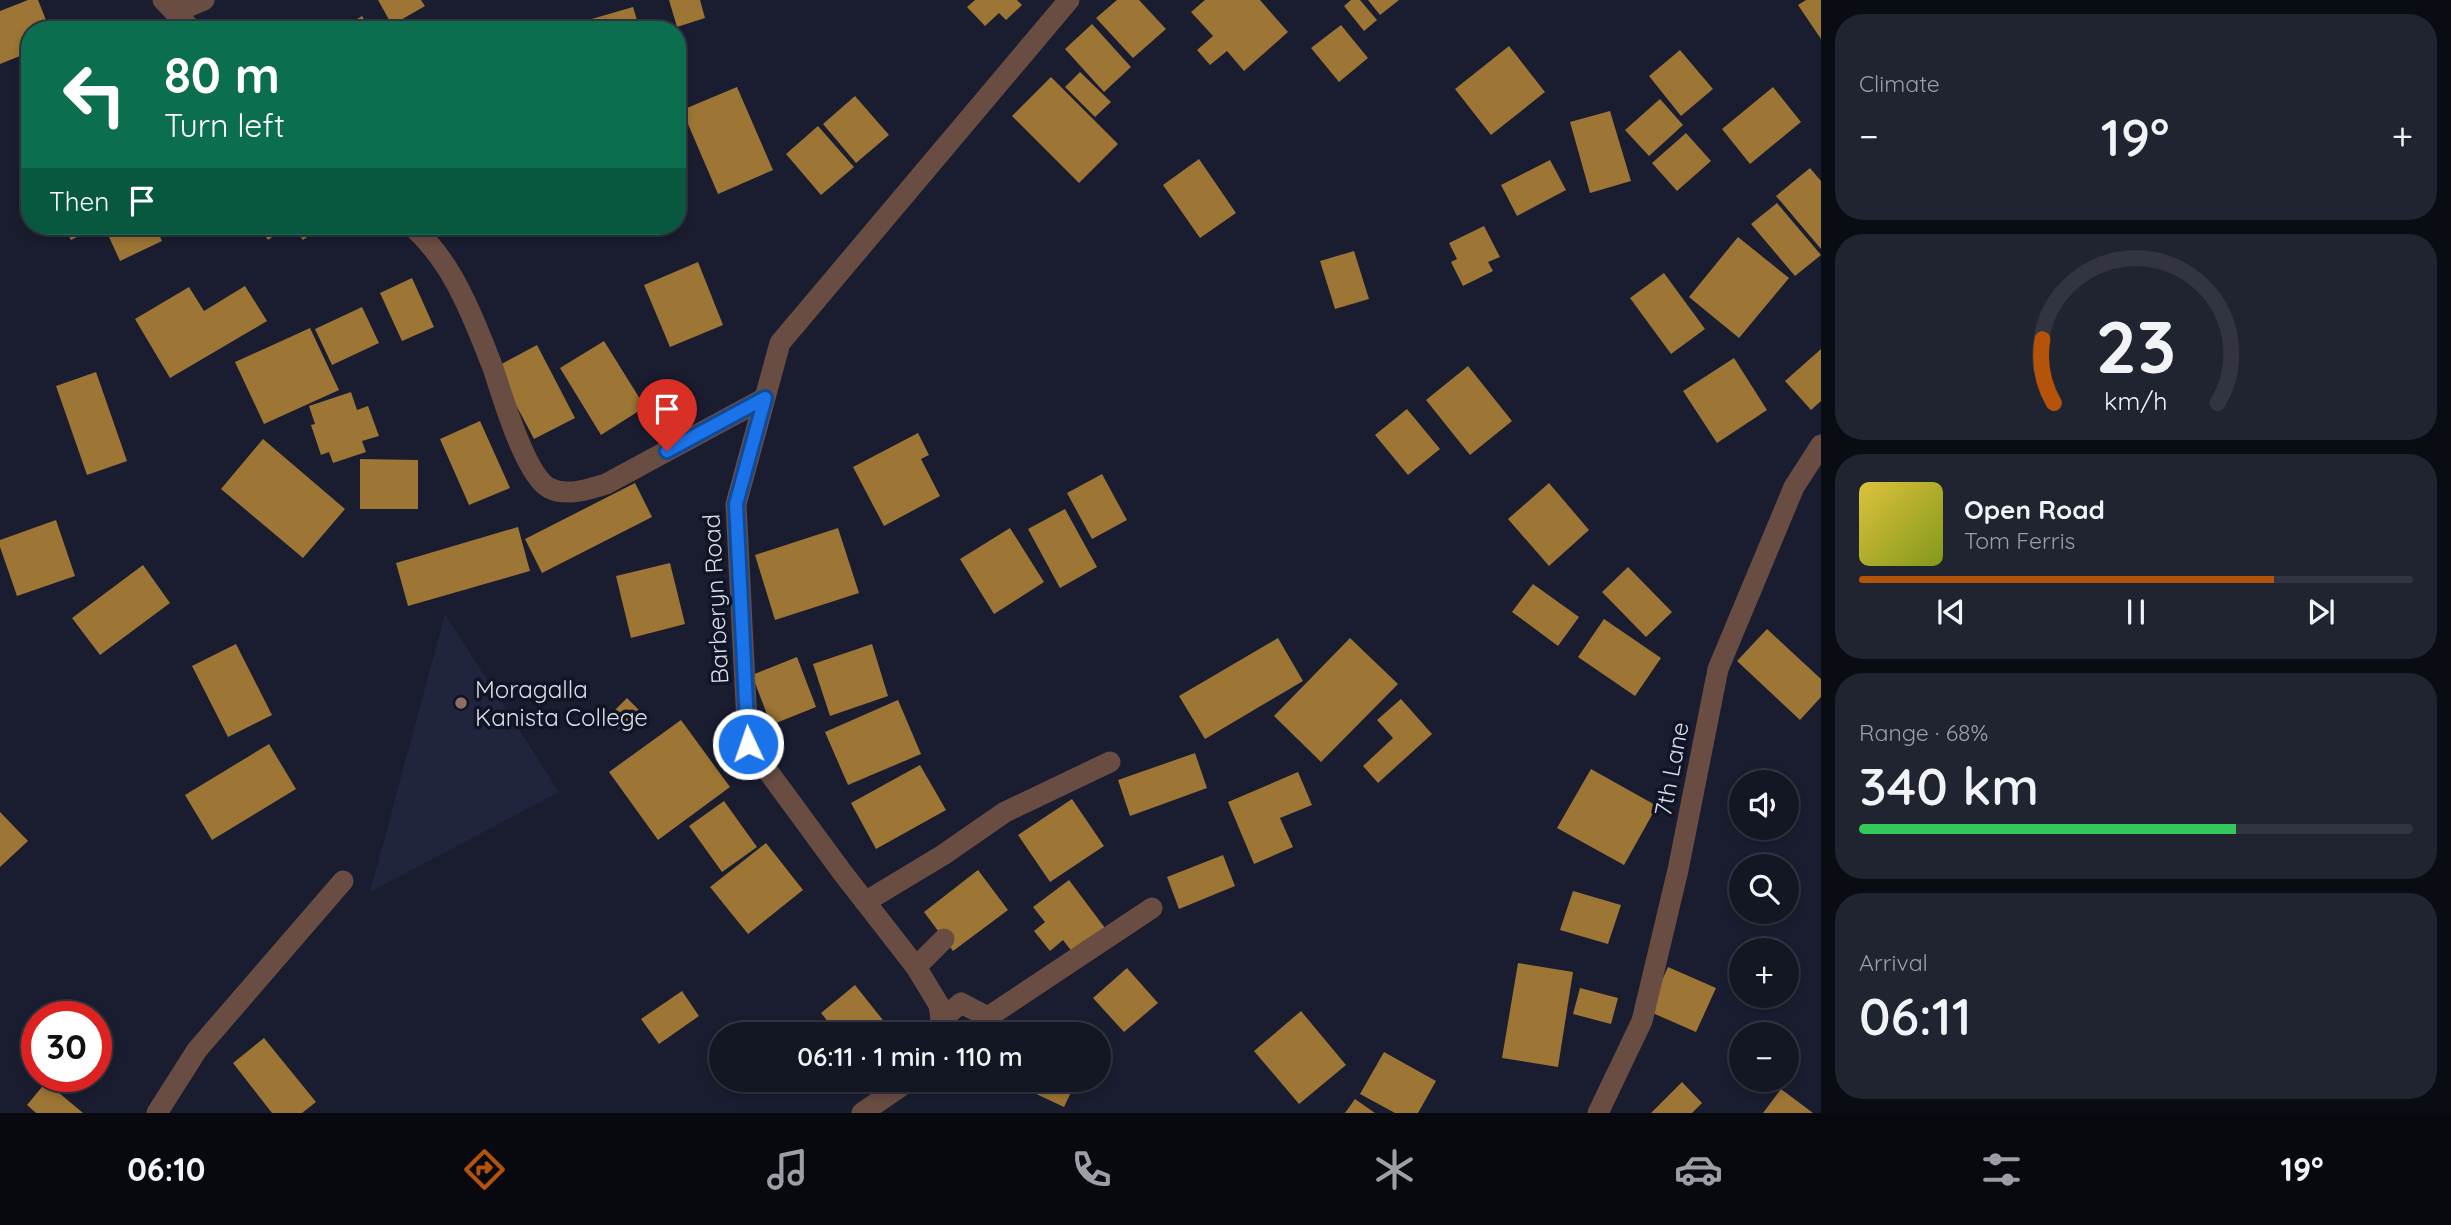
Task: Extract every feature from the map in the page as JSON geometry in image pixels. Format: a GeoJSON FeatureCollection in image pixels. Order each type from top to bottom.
{"type":"FeatureCollection","features":[{"type":"Feature","properties":{"kind":"street"},"geometry":{"type":"LineString","coordinates":[[169,6],[204,0]]}},
{"type":"Feature","properties":{"kind":"street","name":"Barberyn Road"},"geometry":{"type":"LineString","coordinates":[[941,1022],[939,1005],[916,967],[748,744],[736,504],[780,343],[1069,0]]}},
{"type":"Feature","properties":{"kind":"street"},"geometry":{"type":"LineString","coordinates":[[169,6],[183,21]]}},
{"type":"Feature","properties":{"kind":"street"},"geometry":{"type":"LineString","coordinates":[[420,235],[437,253],[464,300],[508,416],[535,473],[548,488],[564,492],[583,491],[607,484],[765,398]]}},
{"type":"Feature","properties":{"kind":"street","name":"7th Lane"},"geometry":{"type":"LineString","coordinates":[[1598,1113],[1642,1021],[1678,870],[1718,669],[1794,487],[1821,445]]}},
{"type":"Feature","properties":{"kind":"street"},"geometry":{"type":"LineString","coordinates":[[865,902],[943,855],[1004,812],[1110,762]]}},
{"type":"Feature","properties":{"kind":"street"},"geometry":{"type":"LineString","coordinates":[[157,1113],[197,1050],[343,881]]}},
{"type":"Feature","properties":{"kind":"street"},"geometry":{"type":"LineString","coordinates":[[946,1022],[961,1003],[988,1017],[1152,908]]}},
{"type":"Feature","properties":{"kind":"street"},"geometry":{"type":"LineString","coordinates":[[916,967],[944,939]]}},
{"type":"Feature","properties":{"kind":"street"},"geometry":{"type":"LineString","coordinates":[[862,1113],[893,1092]]}},
{"type":"Feature","properties":{"kind":"shaded area","name":"Moragalla Kanista College"},"geometry":{"type":"Polygon","coordinates":[[[445,614],[559,792],[370,892],[445,614]]]}},
{"type":"Feature","properties":{"kind":"building"},"geometry":{"type":"Polygon","coordinates":[[[28,0],[38,0],[46,21],[21,21],[21,56],[0,64],[0,11],[28,0]]]}},
{"type":"Feature","properties":{"kind":"building"},"geometry":{"type":"Polygon","coordinates":[[[378,0],[421,0],[425,6],[399,21],[390,21],[378,0]]]}},
{"type":"Feature","properties":{"kind":"building"},"geometry":{"type":"Polygon","coordinates":[[[669,0],[700,0],[705,18],[686,24],[686,21],[675,21],[669,0]]]}},
{"type":"Feature","properties":{"kind":"building"},"geometry":{"type":"Polygon","coordinates":[[[975,0],[1017,0],[1022,5],[1006,20],[999,13],[985,26],[967,7],[975,0]]]}},
{"type":"Feature","properties":{"kind":"building"},"geometry":{"type":"Polygon","coordinates":[[[1117,0],[1139,0],[1166,29],[1133,58],[1096,18],[1117,0]]]}},
{"type":"Feature","properties":{"kind":"building"},"geometry":{"type":"Polygon","coordinates":[[[1205,0],[1260,0],[1288,32],[1244,71],[1227,51],[1210,65],[1197,50],[1213,36],[1191,12],[1205,0]]]}},
{"type":"Feature","properties":{"kind":"building"},"geometry":{"type":"Polygon","coordinates":[[[1351,0],[1360,0],[1377,20],[1364,31],[1344,6],[1351,0]]]}},
{"type":"Feature","properties":{"kind":"building"},"geometry":{"type":"Polygon","coordinates":[[[1368,0],[1399,0],[1380,15],[1368,0]]]}},
{"type":"Feature","properties":{"kind":"building"},"geometry":{"type":"Polygon","coordinates":[[[1806,0],[1821,0],[1821,39],[1798,5],[1806,0]]]}},
{"type":"Feature","properties":{"kind":"building"},"geometry":{"type":"Polygon","coordinates":[[[633,7],[637,21],[585,21],[633,7]]]}},
{"type":"Feature","properties":{"kind":"building"},"geometry":{"type":"Polygon","coordinates":[[[1092,24],[1131,67],[1104,92],[1065,49],[1092,24]]]}},
{"type":"Feature","properties":{"kind":"building"},"geometry":{"type":"Polygon","coordinates":[[[1341,25],[1368,58],[1339,82],[1311,48],[1341,25]]]}},
{"type":"Feature","properties":{"kind":"building"},"geometry":{"type":"Polygon","coordinates":[[[1509,46],[1545,92],[1491,135],[1455,89],[1509,46]]]}},
{"type":"Feature","properties":{"kind":"building"},"geometry":{"type":"Polygon","coordinates":[[[1680,50],[1713,89],[1681,116],[1649,76],[1680,50]]]}},
{"type":"Feature","properties":{"kind":"building"},"geometry":{"type":"Polygon","coordinates":[[[1080,72],[1111,102],[1095,117],[1065,87],[1080,72]]]}},
{"type":"Feature","properties":{"kind":"building"},"geometry":{"type":"Polygon","coordinates":[[[1051,77],[1118,144],[1079,183],[1012,116],[1051,77]]]}},
{"type":"Feature","properties":{"kind":"building"},"geometry":{"type":"Polygon","coordinates":[[[737,87],[773,170],[718,194],[686,119],[686,108],[737,87]]]}},
{"type":"Feature","properties":{"kind":"building"},"geometry":{"type":"Polygon","coordinates":[[[1773,87],[1801,122],[1750,164],[1722,129],[1773,87]]]}},
{"type":"Feature","properties":{"kind":"building"},"geometry":{"type":"Polygon","coordinates":[[[855,96],[889,135],[856,163],[823,124],[855,96]]]}},
{"type":"Feature","properties":{"kind":"building"},"geometry":{"type":"Polygon","coordinates":[[[1660,99],[1683,125],[1649,156],[1625,130],[1660,99]]]}},
{"type":"Feature","properties":{"kind":"building"},"geometry":{"type":"Polygon","coordinates":[[[1610,111],[1631,181],[1590,193],[1570,122],[1610,111]]]}},
{"type":"Feature","properties":{"kind":"building"},"geometry":{"type":"Polygon","coordinates":[[[818,126],[854,167],[821,195],[786,154],[818,126]]]}},
{"type":"Feature","properties":{"kind":"building"},"geometry":{"type":"Polygon","coordinates":[[[1686,133],[1711,161],[1677,191],[1652,163],[1686,133]]]}},
{"type":"Feature","properties":{"kind":"building"},"geometry":{"type":"Polygon","coordinates":[[[1199,159],[1236,213],[1200,238],[1163,185],[1199,159]]]}},
{"type":"Feature","properties":{"kind":"building"},"geometry":{"type":"Polygon","coordinates":[[[1550,160],[1566,190],[1517,216],[1501,185],[1550,160]]]}},
{"type":"Feature","properties":{"kind":"building"},"geometry":{"type":"Polygon","coordinates":[[[1810,168],[1821,181],[1821,249],[1776,196],[1810,168]]]}},
{"type":"Feature","properties":{"kind":"building"},"geometry":{"type":"Polygon","coordinates":[[[1777,203],[1821,255],[1795,276],[1751,224],[1777,203]]]}},
{"type":"Feature","properties":{"kind":"building"},"geometry":{"type":"Polygon","coordinates":[[[1484,226],[1500,257],[1488,262],[1493,271],[1463,286],[1451,262],[1457,259],[1449,243],[1484,226]]]}},
{"type":"Feature","properties":{"kind":"building"},"geometry":{"type":"Polygon","coordinates":[[[68,235],[81,235],[71,240],[68,235]]]}},
{"type":"Feature","properties":{"kind":"building"},"geometry":{"type":"Polygon","coordinates":[[[108,235],[159,235],[162,241],[120,261],[108,235]]]}},
{"type":"Feature","properties":{"kind":"building"},"geometry":{"type":"Polygon","coordinates":[[[1738,237],[1789,278],[1739,338],[1689,297],[1738,237]]]}},
{"type":"Feature","properties":{"kind":"building"},"geometry":{"type":"Polygon","coordinates":[[[1354,251],[1369,299],[1335,309],[1320,261],[1354,251]]]}},
{"type":"Feature","properties":{"kind":"building"},"geometry":{"type":"Polygon","coordinates":[[[698,262],[723,325],[670,347],[644,285],[698,262]]]}},
{"type":"Feature","properties":{"kind":"building"},"geometry":{"type":"Polygon","coordinates":[[[1664,273],[1705,329],[1671,354],[1630,298],[1664,273]]]}},
{"type":"Feature","properties":{"kind":"building"},"geometry":{"type":"Polygon","coordinates":[[[412,278],[434,327],[402,341],[380,293],[412,278]]]}},
{"type":"Feature","properties":{"kind":"building"},"geometry":{"type":"Polygon","coordinates":[[[245,286],[267,321],[170,378],[135,319],[189,287],[204,311],[245,286]]]}},
{"type":"Feature","properties":{"kind":"building"},"geometry":{"type":"Polygon","coordinates":[[[362,307],[379,343],[332,365],[315,329],[362,307]]]}},
{"type":"Feature","properties":{"kind":"building"},"geometry":{"type":"Polygon","coordinates":[[[310,328],[339,390],[264,424],[235,362],[310,328]]]}},
{"type":"Feature","properties":{"kind":"building"},"geometry":{"type":"Polygon","coordinates":[[[604,341],[645,407],[601,435],[560,368],[604,341]]]}},
{"type":"Feature","properties":{"kind":"building"},"geometry":{"type":"Polygon","coordinates":[[[537,345],[575,418],[534,439],[496,367],[537,345]]]}},
{"type":"Feature","properties":{"kind":"building"},"geometry":{"type":"Polygon","coordinates":[[[1821,349],[1821,401],[1811,410],[1785,381],[1821,349]]]}},
{"type":"Feature","properties":{"kind":"building"},"geometry":{"type":"Polygon","coordinates":[[[1734,358],[1767,410],[1717,443],[1683,391],[1734,358]]]}},
{"type":"Feature","properties":{"kind":"building"},"geometry":{"type":"Polygon","coordinates":[[[1468,366],[1512,421],[1470,455],[1426,400],[1468,366]]]}},
{"type":"Feature","properties":{"kind":"building"},"geometry":{"type":"Polygon","coordinates":[[[96,372],[127,461],[87,475],[56,386],[96,372]]]}},
{"type":"Feature","properties":{"kind":"building"},"geometry":{"type":"Polygon","coordinates":[[[351,392],[357,410],[368,406],[379,436],[362,441],[366,452],[333,463],[329,452],[321,455],[311,425],[315,424],[309,406],[351,392]]]}},
{"type":"Feature","properties":{"kind":"building"},"geometry":{"type":"Polygon","coordinates":[[[1407,409],[1440,449],[1408,475],[1375,435],[1407,409]]]}},
{"type":"Feature","properties":{"kind":"building"},"geometry":{"type":"Polygon","coordinates":[[[480,421],[510,488],[469,505],[440,439],[480,421]]]}},
{"type":"Feature","properties":{"kind":"building"},"geometry":{"type":"Polygon","coordinates":[[[918,433],[929,455],[921,459],[940,496],[884,526],[853,467],[918,433]]]}},
{"type":"Feature","properties":{"kind":"building"},"geometry":{"type":"Polygon","coordinates":[[[263,439],[345,509],[303,558],[221,489],[263,439]]]}},
{"type":"Feature","properties":{"kind":"building"},"geometry":{"type":"Polygon","coordinates":[[[360,459],[418,460],[418,509],[360,509],[360,459]]]}},
{"type":"Feature","properties":{"kind":"building"},"geometry":{"type":"Polygon","coordinates":[[[1102,474],[1127,520],[1092,539],[1067,493],[1102,474]]]}},
{"type":"Feature","properties":{"kind":"building"},"geometry":{"type":"Polygon","coordinates":[[[635,483],[652,517],[542,573],[525,539],[635,483]]]}},
{"type":"Feature","properties":{"kind":"building"},"geometry":{"type":"Polygon","coordinates":[[[1549,483],[1589,530],[1549,566],[1508,519],[1549,483]]]}},
{"type":"Feature","properties":{"kind":"building"},"geometry":{"type":"Polygon","coordinates":[[[1065,509],[1097,567],[1060,588],[1028,529],[1065,509]]]}},
{"type":"Feature","properties":{"kind":"building"},"geometry":{"type":"Polygon","coordinates":[[[56,520],[75,576],[17,596],[0,540],[56,520]]]}},
{"type":"Feature","properties":{"kind":"building"},"geometry":{"type":"Polygon","coordinates":[[[518,527],[530,571],[408,606],[396,563],[518,527]]]}},
{"type":"Feature","properties":{"kind":"building"},"geometry":{"type":"Polygon","coordinates":[[[838,528],[859,593],[775,620],[755,555],[838,528]]]}},
{"type":"Feature","properties":{"kind":"building"},"geometry":{"type":"Polygon","coordinates":[[[1010,528],[1044,582],[994,614],[960,559],[1010,528]]]}},
{"type":"Feature","properties":{"kind":"building"},"geometry":{"type":"Polygon","coordinates":[[[670,563],[685,624],[631,638],[616,576],[670,563]]]}},
{"type":"Feature","properties":{"kind":"building"},"geometry":{"type":"Polygon","coordinates":[[[143,565],[170,603],[100,655],[72,618],[143,565]]]}},
{"type":"Feature","properties":{"kind":"building"},"geometry":{"type":"Polygon","coordinates":[[[1628,567],[1672,612],[1646,637],[1602,592],[1628,567]]]}},
{"type":"Feature","properties":{"kind":"building"},"geometry":{"type":"Polygon","coordinates":[[[1533,584],[1579,617],[1558,646],[1512,612],[1533,584]]]}},
{"type":"Feature","properties":{"kind":"building"},"geometry":{"type":"Polygon","coordinates":[[[1604,619],[1661,658],[1635,696],[1578,657],[1604,619]]]}},
{"type":"Feature","properties":{"kind":"building"},"geometry":{"type":"Polygon","coordinates":[[[1767,629],[1821,679],[1821,697],[1800,720],[1737,661],[1767,629]]]}},
{"type":"Feature","properties":{"kind":"building"},"geometry":{"type":"Polygon","coordinates":[[[1278,638],[1303,681],[1205,739],[1179,696],[1278,638]]]}},
{"type":"Feature","properties":{"kind":"building"},"geometry":{"type":"Polygon","coordinates":[[[1350,638],[1398,684],[1321,762],[1274,716],[1350,638]]]}},
{"type":"Feature","properties":{"kind":"building"},"geometry":{"type":"Polygon","coordinates":[[[236,644],[272,715],[228,737],[192,666],[236,644]]]}},
{"type":"Feature","properties":{"kind":"building"},"geometry":{"type":"Polygon","coordinates":[[[872,644],[888,696],[830,716],[813,664],[872,644]]]}},
{"type":"Feature","properties":{"kind":"building"},"geometry":{"type":"Polygon","coordinates":[[[797,657],[816,707],[771,725],[752,675],[797,657]]]}},
{"type":"Feature","properties":{"kind":"building"},"geometry":{"type":"Polygon","coordinates":[[[627,698],[640,711],[620,730],[608,717],[627,698]]]}},
{"type":"Feature","properties":{"kind":"building"},"geometry":{"type":"Polygon","coordinates":[[[1401,699],[1432,734],[1378,783],[1363,766],[1393,738],[1377,720],[1401,699]]]}},
{"type":"Feature","properties":{"kind":"building"},"geometry":{"type":"Polygon","coordinates":[[[898,700],[921,754],[848,785],[825,732],[898,700]]]}},
{"type":"Feature","properties":{"kind":"building"},"geometry":{"type":"Polygon","coordinates":[[[681,720],[730,787],[658,840],[609,772],[681,720]]]}},
{"type":"Feature","properties":{"kind":"building"},"geometry":{"type":"Polygon","coordinates":[[[269,744],[296,789],[212,840],[185,795],[269,744]]]}},
{"type":"Feature","properties":{"kind":"building"},"geometry":{"type":"Polygon","coordinates":[[[1195,753],[1207,788],[1130,816],[1118,780],[1195,753]]]}},
{"type":"Feature","properties":{"kind":"building"},"geometry":{"type":"Polygon","coordinates":[[[920,765],[946,810],[876,849],[851,803],[920,765]]]}},
{"type":"Feature","properties":{"kind":"building"},"geometry":{"type":"Polygon","coordinates":[[[1591,769],[1657,806],[1624,865],[1557,828],[1591,769]]]}},
{"type":"Feature","properties":{"kind":"building"},"geometry":{"type":"Polygon","coordinates":[[[1298,772],[1312,805],[1280,818],[1293,847],[1254,864],[1228,802],[1298,772]]]}},
{"type":"Feature","properties":{"kind":"building"},"geometry":{"type":"Polygon","coordinates":[[[1072,799],[1104,846],[1050,882],[1018,835],[1072,799]]]}},
{"type":"Feature","properties":{"kind":"building"},"geometry":{"type":"Polygon","coordinates":[[[724,801],[757,847],[722,872],[689,826],[724,801]]]}},
{"type":"Feature","properties":{"kind":"building"},"geometry":{"type":"Polygon","coordinates":[[[0,812],[28,841],[0,867],[0,812]]]}},
{"type":"Feature","properties":{"kind":"building"},"geometry":{"type":"Polygon","coordinates":[[[766,843],[803,890],[748,934],[710,887],[766,843]]]}},
{"type":"Feature","properties":{"kind":"building"},"geometry":{"type":"Polygon","coordinates":[[[1223,855],[1235,886],[1179,909],[1167,877],[1223,855]]]}},
{"type":"Feature","properties":{"kind":"building"},"geometry":{"type":"Polygon","coordinates":[[[978,870],[1008,910],[953,951],[924,912],[978,870]]]}},
{"type":"Feature","properties":{"kind":"building"},"geometry":{"type":"Polygon","coordinates":[[[1069,880],[1105,928],[1073,953],[1063,940],[1050,951],[1034,931],[1045,922],[1033,907],[1069,880]]]}},
{"type":"Feature","properties":{"kind":"building"},"geometry":{"type":"Polygon","coordinates":[[[1573,891],[1621,905],[1608,944],[1560,930],[1573,891]]]}},
{"type":"Feature","properties":{"kind":"building"},"geometry":{"type":"Polygon","coordinates":[[[1518,963],[1573,972],[1558,1067],[1502,1058],[1518,963]]]}},
{"type":"Feature","properties":{"kind":"building"},"geometry":{"type":"Polygon","coordinates":[[[1668,967],[1716,988],[1696,1032],[1648,1011],[1668,967]]]}},
{"type":"Feature","properties":{"kind":"building"},"geometry":{"type":"Polygon","coordinates":[[[1127,968],[1158,1003],[1124,1032],[1093,998],[1127,968]]]}},
{"type":"Feature","properties":{"kind":"building"},"geometry":{"type":"Polygon","coordinates":[[[855,985],[884,1022],[828,1022],[821,1013],[855,985]]]}},
{"type":"Feature","properties":{"kind":"building"},"geometry":{"type":"Polygon","coordinates":[[[1580,988],[1618,998],[1611,1024],[1573,1014],[1580,988]]]}},
{"type":"Feature","properties":{"kind":"building"},"geometry":{"type":"Polygon","coordinates":[[[682,991],[699,1016],[659,1044],[641,1019],[682,991]]]}},
{"type":"Feature","properties":{"kind":"building"},"geometry":{"type":"Polygon","coordinates":[[[1301,1011],[1346,1065],[1299,1104],[1254,1051],[1301,1011]]]}},
{"type":"Feature","properties":{"kind":"building"},"geometry":{"type":"Polygon","coordinates":[[[264,1038],[316,1102],[302,1113],[272,1113],[233,1063],[264,1038]]]}},
{"type":"Feature","properties":{"kind":"building"},"geometry":{"type":"Polygon","coordinates":[[[1384,1052],[1436,1081],[1418,1113],[1395,1113],[1360,1094],[1384,1052]]]}},
{"type":"Feature","properties":{"kind":"building"},"geometry":{"type":"Polygon","coordinates":[[[1682,1082],[1702,1103],[1692,1113],[1651,1113],[1682,1082]]]}},
{"type":"Feature","properties":{"kind":"building"},"geometry":{"type":"Polygon","coordinates":[[[38,1092],[58,1092],[83,1113],[36,1113],[27,1105],[38,1092]]]}},
{"type":"Feature","properties":{"kind":"building"},"geometry":{"type":"Polygon","coordinates":[[[1032,1092],[1071,1092],[1064,1107],[1032,1092]]]}},
{"type":"Feature","properties":{"kind":"building"},"geometry":{"type":"Polygon","coordinates":[[[1779,1092],[1785,1092],[1813,1113],[1763,1113],[1779,1092]]]}},
{"type":"Feature","properties":{"kind":"building"},"geometry":{"type":"Polygon","coordinates":[[[1355,1099],[1375,1113],[1345,1113],[1355,1099]]]}},
{"type":"Feature","properties":{"kind":"place","name":"Moragalla Kanista College"},"geometry":{"type":"Point","coordinates":[461,703]}},
{"type":"Feature","properties":{"kind":"route"},"geometry":{"type":"LineString","coordinates":[[667,451],[765,398],[736,504],[748,744]]}}]}
